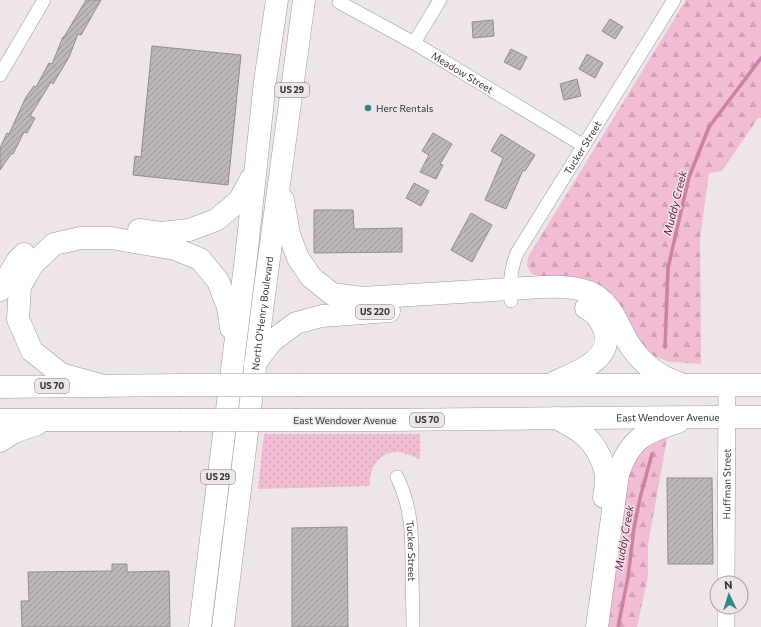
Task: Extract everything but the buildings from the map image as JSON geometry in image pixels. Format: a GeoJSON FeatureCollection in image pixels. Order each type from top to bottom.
{"type":"FeatureCollection","features":[{"type":"Feature","properties":{"kind":"highway","name":"US 29"},"geometry":{"type":"LineString","coordinates":[[199,621],[247,249],[264,81],[277,0]]}},
{"type":"Feature","properties":{"kind":"highway","name":"North O'Henry Boulevard"},"geometry":{"type":"LineString","coordinates":[[223,627],[255,362],[304,0]]}},
{"type":"Feature","properties":{"kind":"highway"},"geometry":{"type":"LineString","coordinates":[[0,290],[18,260],[32,246],[63,227],[98,224],[161,233],[189,230],[216,220],[239,201],[255,171]]}},
{"type":"Feature","properties":{"kind":"highway"},"geometry":{"type":"LineString","coordinates":[[280,180],[289,234],[298,258],[311,277],[332,294],[362,298],[510,295],[552,287],[570,288],[594,295],[610,309],[631,347],[649,367],[666,379],[686,385]]}},
{"type":"Feature","properties":{"kind":"highway"},"geometry":{"type":"LineString","coordinates":[[104,386],[61,374],[32,351],[18,319],[20,286],[33,264],[54,244],[81,238],[111,238],[175,249],[200,259],[218,281],[228,307],[234,345]]}},
{"type":"Feature","properties":{"kind":"highway","name":"US 220"},"geometry":{"type":"LineString","coordinates":[[255,362],[271,342],[296,324],[322,316],[510,295],[570,301],[592,311],[600,319],[606,333],[606,341],[598,358],[590,366],[548,385]]}},
{"type":"Feature","properties":{"kind":"highway","name":"US 70"},"geometry":{"type":"LineString","coordinates":[[0,387],[181,385],[761,385]]}},
{"type":"Feature","properties":{"kind":"highway"},"geometry":{"type":"LineString","coordinates":[[597,627],[618,474],[623,459],[630,447],[643,436],[656,429],[694,416]]}},
{"type":"Feature","properties":{"kind":"highway","name":"East Wendover Avenue"},"geometry":{"type":"LineString","coordinates":[[0,420],[395,421],[761,416]]}},
{"type":"Feature","properties":{"kind":"highway"},"geometry":{"type":"LineString","coordinates":[[556,418],[574,428],[589,439],[596,447],[601,457],[607,478],[583,627]]}},
{"type":"Feature","properties":{"kind":"highway"},"geometry":{"type":"LineString","coordinates":[[0,441],[14,432],[46,421]]}},
{"type":"Feature","properties":{"kind":"highway"},"geometry":{"type":"LineString","coordinates":[[231,564],[232,605],[239,627]]}},
{"type":"Feature","properties":{"kind":"street"},"geometry":{"type":"LineString","coordinates":[[0,75],[44,0]]}},
{"type":"Feature","properties":{"kind":"street"},"geometry":{"type":"LineString","coordinates":[[414,43],[440,0]]}},
{"type":"Feature","properties":{"kind":"street","name":"Tucker Street"},"geometry":{"type":"LineString","coordinates":[[510,295],[512,265],[517,254],[674,0]]}},
{"type":"Feature","properties":{"kind":"street","name":"Meadow Street"},"geometry":{"type":"LineString","coordinates":[[339,2],[414,43],[584,146]]}},
{"type":"Feature","properties":{"kind":"street","name":"Huffman Street"},"geometry":{"type":"LineString","coordinates":[[726,575],[727,386]]}},
{"type":"Feature","properties":{"kind":"street","name":"Tucker Street"},"geometry":{"type":"LineString","coordinates":[[397,478],[408,504],[412,528],[413,627]]}},
{"type":"Feature","properties":{"kind":"street"},"geometry":{"type":"LineString","coordinates":[[726,615],[726,627]]}},
{"type":"Feature","properties":{"kind":"green space"},"geometry":{"type":"Polygon","coordinates":[[[686,0],[761,0],[761,118],[758,118],[722,171],[709,173],[700,239],[701,364],[670,362],[649,354],[638,341],[626,314],[612,294],[591,281],[566,276],[539,276],[532,274],[527,266],[528,257],[686,0]]]}},
{"type":"Feature","properties":{"kind":"green space"},"geometry":{"type":"Polygon","coordinates":[[[264,434],[420,434],[420,459],[400,452],[384,455],[379,459],[373,468],[370,486],[258,489],[264,434]]]}},
{"type":"Feature","properties":{"kind":"green space"},"geometry":{"type":"Polygon","coordinates":[[[667,438],[648,545],[648,576],[637,627],[604,627],[626,470],[644,448],[658,440],[667,438]]]}},
{"type":"Feature","properties":{"kind":"waterway","name":"Muddy Creek"},"geometry":{"type":"LineString","coordinates":[[665,347],[668,268],[689,177],[709,127],[761,58]]}},
{"type":"Feature","properties":{"kind":"waterway","name":"Muddy Creek"},"geometry":{"type":"LineString","coordinates":[[618,627],[628,577],[634,528],[640,498],[652,454]]}},
{"type":"Feature","properties":{"kind":"place","name":"Herc Rentals"},"geometry":{"type":"Point","coordinates":[368,108]}}]}
